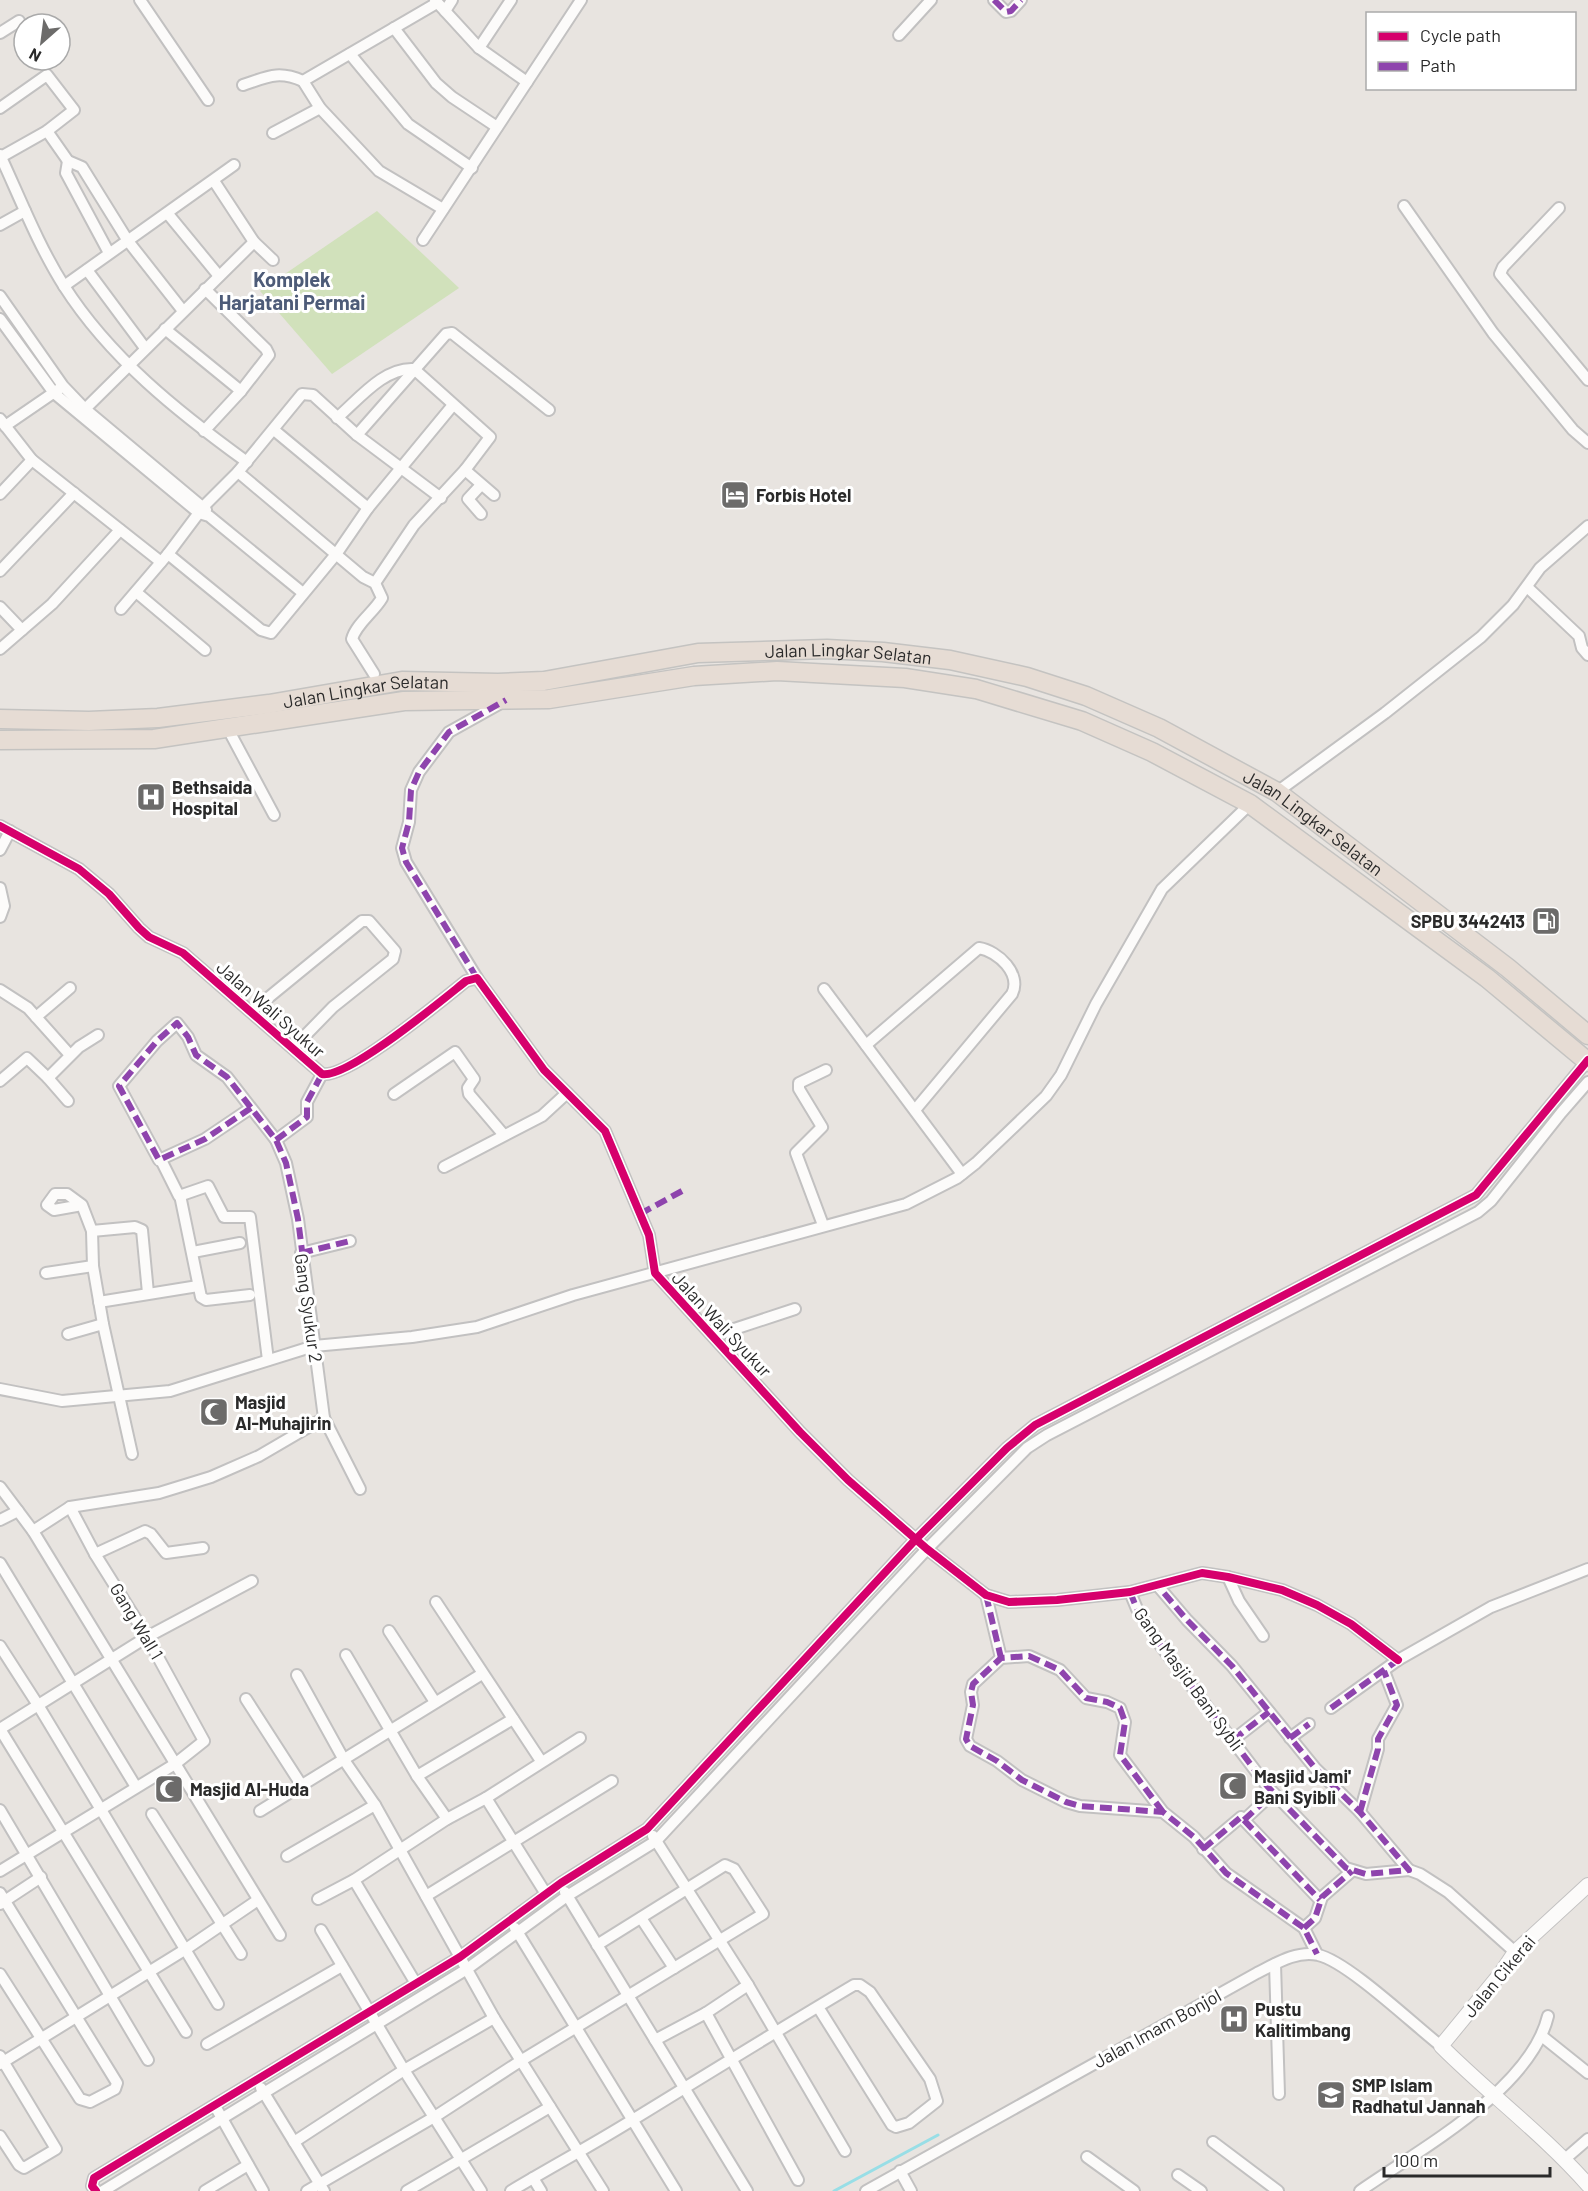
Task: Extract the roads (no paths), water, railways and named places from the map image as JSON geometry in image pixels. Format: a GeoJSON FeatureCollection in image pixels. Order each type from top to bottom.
{"type":"FeatureCollection","features":[{"type":"Feature","properties":{"kind":"highway","name":"Jalan Lingkar Selatan"},"geometry":{"type":"LineString","coordinates":[[0,719],[89,721],[158,718],[448,699],[499,694],[544,681],[698,653],[827,650],[883,652],[950,660],[1027,676],[1086,696],[1159,728],[1277,792],[1499,961],[1588,1035]]}},
{"type":"Feature","properties":{"kind":"highway","name":"Jalan Lingkar Selatan"},"geometry":{"type":"LineString","coordinates":[[0,740],[154,739],[228,729],[270,712],[402,681],[454,681],[499,694],[549,699],[694,676],[777,671],[905,678],[975,689],[1082,721],[1152,752],[1250,804],[1487,978],[1587,1060]]}},
{"type":"Feature","properties":{"kind":"street"},"geometry":{"type":"LineString","coordinates":[[140,0],[208,100]]}},
{"type":"Feature","properties":{"kind":"street"},"geometry":{"type":"LineString","coordinates":[[303,81],[394,28],[452,0]]}},
{"type":"Feature","properties":{"kind":"street"},"geometry":{"type":"LineString","coordinates":[[479,48],[511,0]]}},
{"type":"Feature","properties":{"kind":"street"},"geometry":{"type":"LineString","coordinates":[[423,240],[581,0]]}},
{"type":"Feature","properties":{"kind":"street"},"geometry":{"type":"LineString","coordinates":[[899,35],[931,0]]}},
{"type":"Feature","properties":{"kind":"street"},"geometry":{"type":"LineString","coordinates":[[994,0],[1006,12],[1011,11],[1021,0]]}},
{"type":"Feature","properties":{"kind":"street"},"geometry":{"type":"LineString","coordinates":[[439,5],[479,48],[526,82]]}},
{"type":"Feature","properties":{"kind":"street"},"geometry":{"type":"LineString","coordinates":[[394,28],[436,83],[452,97],[497,127]]}},
{"type":"Feature","properties":{"kind":"street"},"geometry":{"type":"LineString","coordinates":[[350,54],[408,124],[472,168]]}},
{"type":"Feature","properties":{"kind":"street"},"geometry":{"type":"LineString","coordinates":[[243,85],[279,74],[303,81],[320,108],[380,171],[443,210]]}},
{"type":"Feature","properties":{"kind":"street"},"geometry":{"type":"LineString","coordinates":[[0,108],[44,75],[50,76],[74,110],[47,131],[1,156],[26,211],[64,286],[127,365],[204,431],[247,462]]}},
{"type":"Feature","properties":{"kind":"street"},"geometry":{"type":"LineString","coordinates":[[273,133],[320,108]]}},
{"type":"Feature","properties":{"kind":"street"},"geometry":{"type":"LineString","coordinates":[[47,131],[68,161],[82,166],[128,242],[183,311]]}},
{"type":"Feature","properties":{"kind":"street"},"geometry":{"type":"LineString","coordinates":[[68,161],[66,173],[109,253]]}},
{"type":"Feature","properties":{"kind":"street"},"geometry":{"type":"LineString","coordinates":[[64,286],[234,165]]}},
{"type":"Feature","properties":{"kind":"street"},"geometry":{"type":"LineString","coordinates":[[214,181],[254,242],[273,260]]}},
{"type":"Feature","properties":{"kind":"street"},"geometry":{"type":"LineString","coordinates":[[1404,206],[1493,333],[1572,430],[1588,443]]}},
{"type":"Feature","properties":{"kind":"street"},"geometry":{"type":"LineString","coordinates":[[1559,208],[1503,267],[1500,274],[1588,380]]}},
{"type":"Feature","properties":{"kind":"street"},"geometry":{"type":"LineString","coordinates":[[0,225],[26,211]]}},
{"type":"Feature","properties":{"kind":"street"},"geometry":{"type":"LineString","coordinates":[[168,214],[219,276]]}},
{"type":"Feature","properties":{"kind":"street"},"geometry":{"type":"LineString","coordinates":[[82,411],[254,242]]}},
{"type":"Feature","properties":{"kind":"street"},"geometry":{"type":"LineString","coordinates":[[87,270],[145,348]]}},
{"type":"Feature","properties":{"kind":"street"},"geometry":{"type":"LineString","coordinates":[[204,431],[241,392],[269,355],[266,349],[205,289]]}},
{"type":"Feature","properties":{"kind":"street"},"geometry":{"type":"LineString","coordinates":[[0,296],[58,390]]}},
{"type":"Feature","properties":{"kind":"street"},"geometry":{"type":"LineString","coordinates":[[0,319],[58,390],[303,593]]}},
{"type":"Feature","properties":{"kind":"street"},"geometry":{"type":"LineString","coordinates":[[165,328],[241,392]]}},
{"type":"Feature","properties":{"kind":"street"},"geometry":{"type":"LineString","coordinates":[[357,435],[446,334],[452,333],[549,410]]}},
{"type":"Feature","properties":{"kind":"street"},"geometry":{"type":"LineString","coordinates":[[337,418],[385,377],[398,369],[414,369],[490,437],[441,498],[414,525],[375,583]]}},
{"type":"Feature","properties":{"kind":"street"},"geometry":{"type":"LineString","coordinates":[[58,390],[3,422],[32,460],[120,530],[165,558],[268,633],[273,632],[338,553],[368,508],[453,405]]}},
{"type":"Feature","properties":{"kind":"street"},"geometry":{"type":"LineString","coordinates":[[121,609],[302,394],[313,395],[357,435],[441,498]]}},
{"type":"Feature","properties":{"kind":"street"},"geometry":{"type":"LineString","coordinates":[[274,430],[368,508]]}},
{"type":"Feature","properties":{"kind":"street"},"geometry":{"type":"LineString","coordinates":[[0,495],[32,460]]}},
{"type":"Feature","properties":{"kind":"street"},"geometry":{"type":"LineString","coordinates":[[465,470],[494,495]]}},
{"type":"Feature","properties":{"kind":"street"},"geometry":{"type":"LineString","coordinates":[[238,472],[338,553],[363,577],[375,583],[382,598],[376,609],[354,632],[352,639],[374,674]]}},
{"type":"Feature","properties":{"kind":"street"},"geometry":{"type":"LineString","coordinates":[[481,484],[468,500],[481,514]]}},
{"type":"Feature","properties":{"kind":"street"},"geometry":{"type":"LineString","coordinates":[[0,572],[74,493]]}},
{"type":"Feature","properties":{"kind":"street"},"geometry":{"type":"LineString","coordinates":[[1277,792],[1481,637],[1514,605],[1540,568],[1588,526]]}},
{"type":"Feature","properties":{"kind":"street"},"geometry":{"type":"LineString","coordinates":[[0,649],[52,604],[120,530]]}},
{"type":"Feature","properties":{"kind":"street"},"geometry":{"type":"LineString","coordinates":[[1527,587],[1579,636],[1582,648],[1588,654]]}},
{"type":"Feature","properties":{"kind":"street"},"geometry":{"type":"LineString","coordinates":[[136,592],[205,650]]}},
{"type":"Feature","properties":{"kind":"street"},"geometry":{"type":"LineString","coordinates":[[0,607],[22,630]]}},
{"type":"Feature","properties":{"kind":"street"},"geometry":{"type":"LineString","coordinates":[[477,978],[406,862],[402,848],[409,822],[411,790],[435,750],[449,732],[499,694]]}},
{"type":"Feature","properties":{"kind":"street"},"geometry":{"type":"LineString","coordinates":[[228,729],[274,815]]}},
{"type":"Feature","properties":{"kind":"street"},"geometry":{"type":"LineString","coordinates":[[0,1389],[62,1401],[117,1394],[171,1391],[314,1346],[458,1331],[573,1295],[906,1204],[962,1174],[994,1148],[1046,1096],[1061,1075],[1096,1004],[1162,889],[1250,804]]}},
{"type":"Feature","properties":{"kind":"street"},"geometry":{"type":"LineString","coordinates":[[0,850],[5,829]]}},
{"type":"Feature","properties":{"kind":"street","name":"Jalan Wali Syukur"},"geometry":{"type":"LineString","coordinates":[[5,829],[80,869],[109,894],[149,937],[183,953],[322,1074],[340,1072],[466,981],[477,978],[525,1046],[605,1131],[650,1235],[654,1273],[800,1432],[848,1480],[927,1549],[986,1595],[1001,1601],[1026,1602],[1130,1592],[1202,1573],[1228,1577],[1282,1590],[1317,1605],[1351,1624],[1398,1660]]}},
{"type":"Feature","properties":{"kind":"street"},"geometry":{"type":"LineString","coordinates":[[0,888],[4,906],[0,917]]}},
{"type":"Feature","properties":{"kind":"street"},"geometry":{"type":"LineString","coordinates":[[252,1011],[362,921],[369,921],[395,951],[393,959],[333,1006],[292,1048]]}},
{"type":"Feature","properties":{"kind":"street"},"geometry":{"type":"LineString","coordinates":[[866,1045],[980,948],[989,951],[1010,969],[1015,982],[1012,994],[915,1110]]}},
{"type":"Feature","properties":{"kind":"street"},"geometry":{"type":"LineString","coordinates":[[36,1017],[70,988]]}},
{"type":"Feature","properties":{"kind":"street"},"geometry":{"type":"LineString","coordinates":[[824,989],[962,1174]]}},
{"type":"Feature","properties":{"kind":"street"},"geometry":{"type":"LineString","coordinates":[[0,990],[28,1008],[70,1055]]}},
{"type":"Feature","properties":{"kind":"street","name":"Gang Syukur 2"},"geometry":{"type":"LineString","coordinates":[[161,1160],[156,1159],[119,1086],[157,1041],[177,1023],[188,1037],[196,1055],[225,1074],[276,1140],[286,1163],[294,1198],[324,1418],[360,1489]]}},
{"type":"Feature","properties":{"kind":"street"},"geometry":{"type":"LineString","coordinates":[[48,1078],[70,1055],[99,1035]]}},
{"type":"Feature","properties":{"kind":"street"},"geometry":{"type":"LineString","coordinates":[[394,1094],[455,1052],[474,1079],[468,1088],[469,1094],[503,1134]]}},
{"type":"Feature","properties":{"kind":"street"},"geometry":{"type":"LineString","coordinates":[[0,1081],[27,1058],[68,1101]]}},
{"type":"Feature","properties":{"kind":"street"},"geometry":{"type":"LineString","coordinates":[[96,2191],[92,2186],[94,2178],[415,1982],[460,1957],[546,1894],[647,1829],[916,1539],[1007,1448],[1035,1425],[1476,1195],[1587,1060]]}},
{"type":"Feature","properties":{"kind":"street"},"geometry":{"type":"LineString","coordinates":[[823,1226],[796,1153],[822,1127],[799,1089],[799,1083],[826,1070]]}},
{"type":"Feature","properties":{"kind":"street"},"geometry":{"type":"LineString","coordinates":[[276,1140],[307,1117],[307,1102],[322,1074]]}},
{"type":"Feature","properties":{"kind":"street"},"geometry":{"type":"LineString","coordinates":[[103,2191],[467,1969],[567,1896],[656,1840],[927,1549],[1012,1462],[1047,1435],[1478,1212],[1491,1201],[1588,1082]]}},
{"type":"Feature","properties":{"kind":"street"},"geometry":{"type":"LineString","coordinates":[[444,1167],[503,1134],[542,1116],[567,1093]]}},
{"type":"Feature","properties":{"kind":"street"},"geometry":{"type":"LineString","coordinates":[[251,1108],[205,1139],[161,1160],[179,1196],[208,1186],[224,1217],[250,1217],[268,1360]]}},
{"type":"Feature","properties":{"kind":"street"},"geometry":{"type":"LineString","coordinates":[[182,1200],[201,1297],[206,1300],[250,1295]]}},
{"type":"Feature","properties":{"kind":"street"},"geometry":{"type":"LineString","coordinates":[[82,1205],[92,1231],[93,1266],[99,1302],[117,1383],[117,1394],[132,1454]]}},
{"type":"Feature","properties":{"kind":"street"},"geometry":{"type":"LineString","coordinates":[[92,1231],[135,1227],[142,1230],[148,1293]]}},
{"type":"Feature","properties":{"kind":"street"},"geometry":{"type":"LineString","coordinates":[[301,1253],[350,1241]]}},
{"type":"Feature","properties":{"kind":"street"},"geometry":{"type":"LineString","coordinates":[[193,1252],[240,1243]]}},
{"type":"Feature","properties":{"kind":"street"},"geometry":{"type":"LineString","coordinates":[[46,1273],[93,1266]]}},
{"type":"Feature","properties":{"kind":"street"},"geometry":{"type":"LineString","coordinates":[[99,1302],[198,1287]]}},
{"type":"Feature","properties":{"kind":"street"},"geometry":{"type":"LineString","coordinates":[[713,1336],[795,1309]]}},
{"type":"Feature","properties":{"kind":"street"},"geometry":{"type":"LineString","coordinates":[[68,1334],[103,1324]]}},
{"type":"Feature","properties":{"kind":"street"},"geometry":{"type":"LineString","coordinates":[[33,1531],[70,1507],[151,1495],[211,1477],[259,1456],[324,1418]]}},
{"type":"Feature","properties":{"kind":"street"},"geometry":{"type":"LineString","coordinates":[[0,1487],[33,1531],[280,1935]]}},
{"type":"Feature","properties":{"kind":"street","name":"Gang Wall 1"},"geometry":{"type":"LineString","coordinates":[[70,1507],[95,1554],[147,1636],[204,1736],[202,1744],[175,1764]]}},
{"type":"Feature","properties":{"kind":"street"},"geometry":{"type":"LineString","coordinates":[[0,1520],[18,1511]]}},
{"type":"Feature","properties":{"kind":"street"},"geometry":{"type":"LineString","coordinates":[[95,1554],[145,1531],[151,1534],[161,1550],[166,1553],[203,1548]]}},
{"type":"Feature","properties":{"kind":"street"},"geometry":{"type":"LineString","coordinates":[[0,1563],[136,1787]]}},
{"type":"Feature","properties":{"kind":"street"},"geometry":{"type":"LineString","coordinates":[[1331,1708],[1398,1660],[1491,1607],[1588,1569]]}},
{"type":"Feature","properties":{"kind":"street"},"geometry":{"type":"LineString","coordinates":[[1228,1577],[1239,1601],[1263,1636]]}},
{"type":"Feature","properties":{"kind":"street"},"geometry":{"type":"LineString","coordinates":[[186,2032],[0,1729],[147,1636],[252,1581]]}},
{"type":"Feature","properties":{"kind":"street"},"geometry":{"type":"LineString","coordinates":[[1158,1586],[1232,1666],[1315,1768],[1360,1812],[1409,1870],[1448,1892],[1508,1962]]}},
{"type":"Feature","properties":{"kind":"street","name":"Gang Masjid Bani Sybli"},"geometry":{"type":"LineString","coordinates":[[1130,1592],[1137,1609],[1161,1646],[1273,1793],[1352,1871]]}},
{"type":"Feature","properties":{"kind":"street"},"geometry":{"type":"LineString","coordinates":[[986,1595],[1001,1658]]}},
{"type":"Feature","properties":{"kind":"street"},"geometry":{"type":"LineString","coordinates":[[436,1602],[541,1761]]}},
{"type":"Feature","properties":{"kind":"street"},"geometry":{"type":"LineString","coordinates":[[389,1631],[435,1702]]}},
{"type":"Feature","properties":{"kind":"street"},"geometry":{"type":"LineString","coordinates":[[0,1646],[218,2004]]}},
{"type":"Feature","properties":{"kind":"street"},"geometry":{"type":"LineString","coordinates":[[346,1655],[417,1776],[447,1819]]}},
{"type":"Feature","properties":{"kind":"street"},"geometry":{"type":"LineString","coordinates":[[1163,1812],[1080,1806],[1066,1802],[1022,1780],[970,1746],[966,1739],[966,1731],[973,1705],[971,1688],[976,1679],[1001,1658],[1029,1656],[1060,1671],[1086,1698],[1107,1702],[1120,1708],[1125,1722],[1120,1755],[1163,1812],[1194,1838],[1226,1873],[1305,1929],[1315,1949],[1342,1966],[1441,2046],[1475,2080],[1496,2095],[1565,2159],[1588,2186]]}},
{"type":"Feature","properties":{"kind":"street"},"geometry":{"type":"LineString","coordinates":[[1360,1812],[1378,1749],[1378,1739],[1397,1705],[1384,1671]]}},
{"type":"Feature","properties":{"kind":"street"},"geometry":{"type":"LineString","coordinates":[[260,1811],[482,1674]]}},
{"type":"Feature","properties":{"kind":"street"},"geometry":{"type":"LineString","coordinates":[[297,1675],[344,1760],[375,1805],[494,2018],[603,2191]]}},
{"type":"Feature","properties":{"kind":"street"},"geometry":{"type":"LineString","coordinates":[[246,1699],[302,1786]]}},
{"type":"Feature","properties":{"kind":"street"},"geometry":{"type":"LineString","coordinates":[[1233,1740],[1269,1712]]}},
{"type":"Feature","properties":{"kind":"street"},"geometry":{"type":"LineString","coordinates":[[417,1776],[513,1719]]}},
{"type":"Feature","properties":{"kind":"street"},"geometry":{"type":"LineString","coordinates":[[1290,1738],[1309,1724]]}},
{"type":"Feature","properties":{"kind":"street"},"geometry":{"type":"LineString","coordinates":[[318,1899],[354,1880],[447,1819],[580,1738]]}},
{"type":"Feature","properties":{"kind":"street"},"geometry":{"type":"LineString","coordinates":[[0,1871],[175,1764]]}},
{"type":"Feature","properties":{"kind":"street"},"geometry":{"type":"LineString","coordinates":[[695,1778],[706,1788]]}},
{"type":"Feature","properties":{"kind":"street"},"geometry":{"type":"LineString","coordinates":[[426,1896],[612,1781]]}},
{"type":"Feature","properties":{"kind":"street"},"geometry":{"type":"LineString","coordinates":[[1203,1849],[1273,1793]]}},
{"type":"Feature","properties":{"kind":"street"},"geometry":{"type":"LineString","coordinates":[[486,1797],[546,1894]]}},
{"type":"Feature","properties":{"kind":"street"},"geometry":{"type":"LineString","coordinates":[[287,1856],[375,1805]]}},
{"type":"Feature","properties":{"kind":"street"},"geometry":{"type":"LineString","coordinates":[[0,1810],[148,2060]]}},
{"type":"Feature","properties":{"kind":"street"},"geometry":{"type":"LineString","coordinates":[[152,1814],[241,1954]]}},
{"type":"Feature","properties":{"kind":"street"},"geometry":{"type":"LineString","coordinates":[[1242,1818],[1320,1900]]}},
{"type":"Feature","properties":{"kind":"street"},"geometry":{"type":"LineString","coordinates":[[647,1829],[748,1986],[845,2151]]}},
{"type":"Feature","properties":{"kind":"street"},"geometry":{"type":"LineString","coordinates":[[308,2191],[322,2187],[522,2060],[761,1917],[763,1912],[734,1869],[728,1866],[597,1945]]}},
{"type":"Feature","properties":{"kind":"street"},"geometry":{"type":"LineString","coordinates":[[1305,1929],[1315,1918],[1320,1900],[1352,1871],[1366,1874],[1409,1870]]}},
{"type":"Feature","properties":{"kind":"street"},"geometry":{"type":"LineString","coordinates":[[0,1974],[82,2101],[90,2102],[115,2089],[117,2083],[2,1899],[41,1877]]}},
{"type":"Feature","properties":{"kind":"street"},"geometry":{"type":"LineString","coordinates":[[354,1880],[415,1982]]}},
{"type":"Feature","properties":{"kind":"street"},"geometry":{"type":"LineString","coordinates":[[561,1884],[597,1945],[630,1994],[655,2040],[747,2191]]}},
{"type":"Feature","properties":{"kind":"street","name":"Jalan Cikerai"},"geometry":{"type":"LineString","coordinates":[[1441,2046],[1508,1962],[1588,1885]]}},
{"type":"Feature","properties":{"kind":"street"},"geometry":{"type":"LineString","coordinates":[[0,2136],[19,2165],[24,2168],[56,2148],[1,2061],[41,2039],[149,1969],[186,1949],[258,1900]]}},
{"type":"Feature","properties":{"kind":"street"},"geometry":{"type":"LineString","coordinates":[[641,1918],[674,1968]]}},
{"type":"Feature","properties":{"kind":"street"},"geometry":{"type":"LineString","coordinates":[[510,1921],[634,2119],[676,2191]]}},
{"type":"Feature","properties":{"kind":"street"},"geometry":{"type":"LineString","coordinates":[[321,1930],[404,2070],[436,2116],[460,2160],[481,2191]]}},
{"type":"Feature","properties":{"kind":"street","name":"Jalan Imam Bonjol"},"geometry":{"type":"LineString","coordinates":[[866,2191],[1275,1964],[1315,1949]]}},
{"type":"Feature","properties":{"kind":"street"},"geometry":{"type":"LineString","coordinates":[[1275,1964],[1279,2094]]}},
{"type":"Feature","properties":{"kind":"street"},"geometry":{"type":"LineString","coordinates":[[207,2044],[342,1966]]}},
{"type":"Feature","properties":{"kind":"street"},"geometry":{"type":"LineString","coordinates":[[511,2191],[854,1985],[866,1987],[930,2079],[937,2101],[909,2123],[896,2127],[892,2125],[818,2007]]}},
{"type":"Feature","properties":{"kind":"street"},"geometry":{"type":"LineString","coordinates":[[655,2040],[706,2013],[748,1986]]}},
{"type":"Feature","properties":{"kind":"street"},"geometry":{"type":"LineString","coordinates":[[706,2013],[798,2180]]}},
{"type":"Feature","properties":{"kind":"street"},"geometry":{"type":"LineString","coordinates":[[1360,2191],[1496,2095],[1543,2037],[1548,2016]]}},
{"type":"Feature","properties":{"kind":"street"},"geometry":{"type":"LineString","coordinates":[[294,2142],[404,2070],[494,2018]]}},
{"type":"Feature","properties":{"kind":"street"},"geometry":{"type":"LineString","coordinates":[[1543,2037],[1588,2073]]}},
{"type":"Feature","properties":{"kind":"street"},"geometry":{"type":"LineString","coordinates":[[256,2080],[322,2187]]}},
{"type":"Feature","properties":{"kind":"street"},"geometry":{"type":"LineString","coordinates":[[215,2106],[263,2191]]}},
{"type":"Feature","properties":{"kind":"street"},"geometry":{"type":"LineString","coordinates":[[407,2191],[550,2107]]}},
{"type":"Feature","properties":{"kind":"street"},"geometry":{"type":"LineString","coordinates":[[1565,2159],[1588,2139]]}},
{"type":"Feature","properties":{"kind":"street"},"geometry":{"type":"LineString","coordinates":[[1213,2142],[1278,2191]]}},
{"type":"Feature","properties":{"kind":"street"},"geometry":{"type":"LineString","coordinates":[[1087,2157],[1134,2191]]}},
{"type":"Feature","properties":{"kind":"street"},"geometry":{"type":"LineString","coordinates":[[205,2191],[248,2165]]}},
{"type":"Feature","properties":{"kind":"street"},"geometry":{"type":"LineString","coordinates":[[900,2171],[911,2191]]}},
{"type":"Feature","properties":{"kind":"street"},"geometry":{"type":"LineString","coordinates":[[1178,2175],[1201,2191]]}},
{"type":"Feature","properties":{"kind":"street"},"geometry":{"type":"LineString","coordinates":[[533,2178],[541,2191]]}},
{"type":"Feature","properties":{"kind":"waterway"},"geometry":{"type":"LineString","coordinates":[[834,2191],[938,2135]]}},
{"type":"Feature","properties":{"kind":"place","name":"Forbis Hotel"},"geometry":{"type":"Point","coordinates":[735,495]}},
{"type":"Feature","properties":{"kind":"place","name":"Bethsaida Hospital"},"geometry":{"type":"Point","coordinates":[151,797]}},
{"type":"Feature","properties":{"kind":"place","name":"SPBU 3442413"},"geometry":{"type":"Point","coordinates":[1546,921]}},
{"type":"Feature","properties":{"kind":"place","name":"Masjid Al-Muhajirin"},"geometry":{"type":"Point","coordinates":[214,1412]}},
{"type":"Feature","properties":{"kind":"place","name":"Masjid Jami' Bani Syibli"},"geometry":{"type":"Point","coordinates":[1233,1786]}},
{"type":"Feature","properties":{"kind":"place","name":"Masjid Al-Huda"},"geometry":{"type":"Point","coordinates":[169,1789]}},
{"type":"Feature","properties":{"kind":"place","name":"Pustu Kalitimbang"},"geometry":{"type":"Point","coordinates":[1234,2019]}},
{"type":"Feature","properties":{"kind":"place","name":"SMP Islam Radhatul Jannah"},"geometry":{"type":"Point","coordinates":[1331,2095]}},
{"type":"Feature","properties":{"kind":"district","name":"Komplek Harjatani Permai"},"geometry":{"type":"Point","coordinates":[292,290]}}]}
